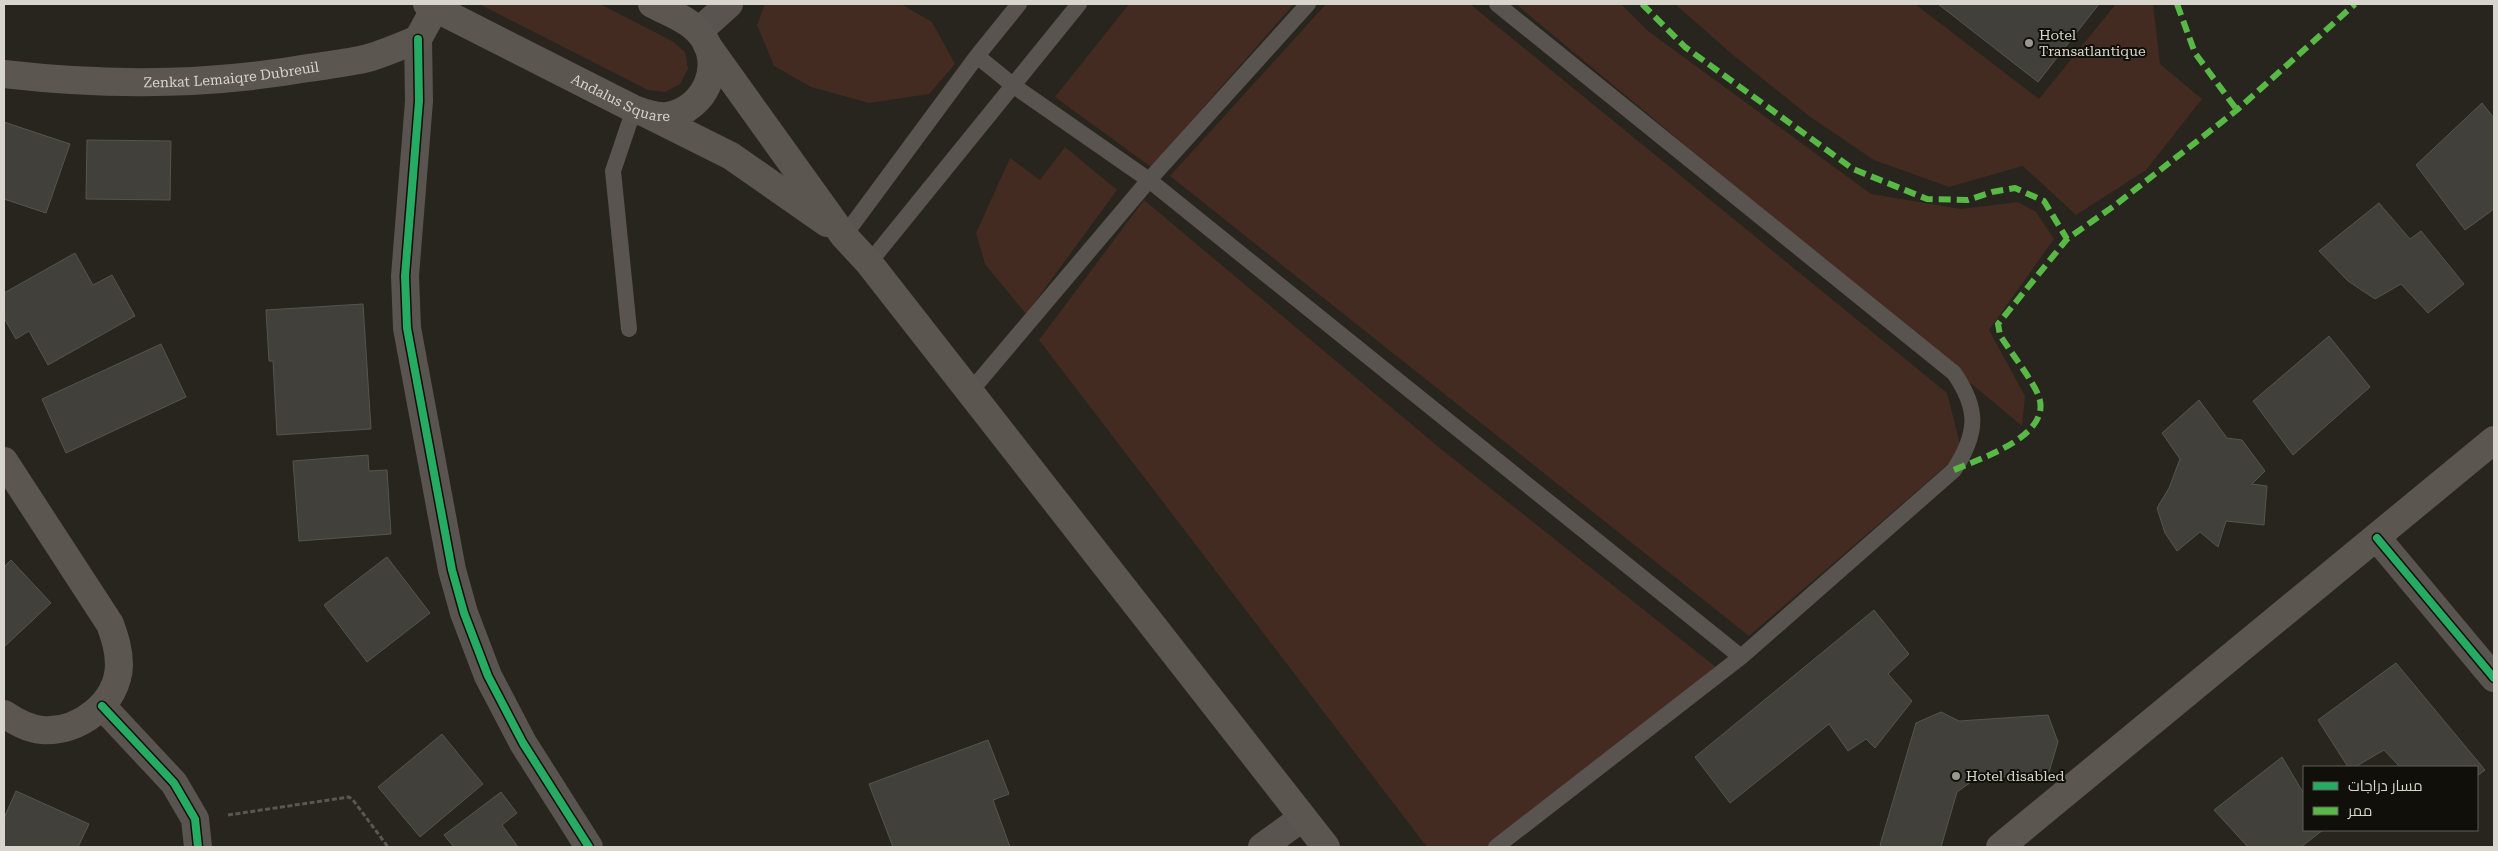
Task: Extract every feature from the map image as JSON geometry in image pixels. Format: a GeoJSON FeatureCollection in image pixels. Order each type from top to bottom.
{"type":"FeatureCollection","features":[{"type":"Feature","properties":{"kind":"main road"},"geometry":{"type":"LineString","coordinates":[[652,4],[686,21],[703,38],[844,236],[869,263],[1326,847]]}},
{"type":"Feature","properties":{"kind":"main road"},"geometry":{"type":"LineString","coordinates":[[418,40],[431,6]]}},
{"type":"Feature","properties":{"kind":"main road","name":"Andalus Square"},"geometry":{"type":"LineString","coordinates":[[431,6],[641,112],[665,116],[680,112],[694,104],[705,92],[712,60],[703,38]]}},
{"type":"Feature","properties":{"kind":"main road","name":"Zenkat Lemaiqre Dubreuil"},"geometry":{"type":"LineString","coordinates":[[4,74],[74,82],[150,84],[226,79],[285,72],[367,58],[418,40]]}},
{"type":"Feature","properties":{"kind":"main road"},"geometry":{"type":"LineString","coordinates":[[641,112],[731,156],[844,236]]}},
{"type":"Feature","properties":{"kind":"main road"},"geometry":{"type":"LineString","coordinates":[[2000,847],[2494,440]]}},
{"type":"Feature","properties":{"kind":"main road"},"geometry":{"type":"LineString","coordinates":[[4,461],[110,624],[118,644],[119,666],[114,688],[102,706],[85,721],[64,729],[42,730],[21,725],[4,714]]}},
{"type":"Feature","properties":{"kind":"street"},"geometry":{"type":"LineString","coordinates":[[703,38],[729,4]]}},
{"type":"Feature","properties":{"kind":"street"},"geometry":{"type":"LineString","coordinates":[[418,40],[419,100],[405,276],[407,328],[452,570],[464,613],[488,676],[523,744],[589,847]]}},
{"type":"Feature","properties":{"kind":"street"},"geometry":{"type":"LineString","coordinates":[[2377,538],[2494,678]]}},
{"type":"Feature","properties":{"kind":"street"},"geometry":{"type":"LineString","coordinates":[[102,706],[174,783],[195,819],[198,847]]}},
{"type":"Feature","properties":{"kind":"street"},"geometry":{"type":"LineString","coordinates":[[1262,847],[1302,818]]}},
{"type":"Feature","properties":{"kind":"lane"},"geometry":{"type":"LineString","coordinates":[[844,236],[977,56],[1019,4]]}},
{"type":"Feature","properties":{"kind":"lane"},"geometry":{"type":"LineString","coordinates":[[869,263],[1079,4]]}},
{"type":"Feature","properties":{"kind":"lane"},"geometry":{"type":"LineString","coordinates":[[969,393],[1148,180],[1308,4]]}},
{"type":"Feature","properties":{"kind":"lane"},"geometry":{"type":"LineString","coordinates":[[1496,847],[1741,657],[1954,470],[1967,450],[1972,431],[1972,409],[1966,390],[1954,373],[1497,4]]}},
{"type":"Feature","properties":{"kind":"lane"},"geometry":{"type":"LineString","coordinates":[[977,56],[1014,86],[1148,180],[1741,657]]}},
{"type":"Feature","properties":{"kind":"lane"},"geometry":{"type":"LineString","coordinates":[[630,328],[613,171],[641,112]]}},
{"type":"Feature","properties":{"kind":"path"},"geometry":{"type":"LineString","coordinates":[[195,819],[349,798],[353,800],[388,847]]}},
{"type":"Feature","properties":{"kind":"shaded area"},"geometry":{"type":"Polygon","coordinates":[[[479,4],[600,4],[672,41],[685,52],[688,69],[680,84],[665,92],[648,90],[479,4]]]}},
{"type":"Feature","properties":{"kind":"shaded area"},"geometry":{"type":"Polygon","coordinates":[[[765,4],[901,4],[932,22],[955,64],[929,94],[869,103],[811,87],[774,66],[757,25],[765,4]]]}},
{"type":"Feature","properties":{"kind":"shaded area"},"geometry":{"type":"Polygon","coordinates":[[[1129,4],[1294,4],[1151,167],[1055,97],[1129,4]]]}},
{"type":"Feature","properties":{"kind":"shaded area"},"geometry":{"type":"Polygon","coordinates":[[[1326,4],[1470,4],[1947,393],[1962,452],[1749,636],[1170,176],[1326,4]]]}},
{"type":"Feature","properties":{"kind":"shaded area"},"geometry":{"type":"Polygon","coordinates":[[[1516,4],[1621,4],[1648,31],[1871,194],[1961,209],[2018,202],[2036,212],[2054,239],[1989,330],[2025,396],[2022,426],[1516,4]]]}},
{"type":"Feature","properties":{"kind":"shaded area"},"geometry":{"type":"Polygon","coordinates":[[[1675,4],[1915,4],[2039,99],[2115,5],[2153,4],[2160,64],[2202,99],[2146,170],[2076,215],[2023,166],[1949,187],[1874,160],[1809,116],[1733,55],[1675,4]]]}},
{"type":"Feature","properties":{"kind":"shaded area"},"geometry":{"type":"Polygon","coordinates":[[[1065,147],[1117,190],[1026,314],[985,264],[976,233],[1010,158],[1040,180],[1065,147]]]}},
{"type":"Feature","properties":{"kind":"shaded area"},"geometry":{"type":"Polygon","coordinates":[[[1144,200],[1441,449],[1717,668],[1489,847],[1427,847],[1039,340],[1144,200]]]}},
{"type":"Feature","properties":{"kind":"building","name":"Hotel Transatlantique"},"geometry":{"type":"Polygon","coordinates":[[[1938,4],[2099,4],[2038,82],[1938,4]]]}},
{"type":"Feature","properties":{"kind":"building"},"geometry":{"type":"Polygon","coordinates":[[[2482,103],[2494,118],[2494,209],[2465,230],[2416,165],[2482,103]]]}},
{"type":"Feature","properties":{"kind":"building"},"geometry":{"type":"Polygon","coordinates":[[[4,122],[70,144],[46,213],[4,199],[4,122]]]}},
{"type":"Feature","properties":{"kind":"building"},"geometry":{"type":"Polygon","coordinates":[[[87,140],[171,141],[170,200],[86,199],[87,140]]]}},
{"type":"Feature","properties":{"kind":"building"},"geometry":{"type":"Polygon","coordinates":[[[2379,203],[2410,239],[2421,231],[2464,284],[2428,313],[2401,284],[2375,299],[2348,281],[2319,251],[2379,203]]]}},
{"type":"Feature","properties":{"kind":"building"},"geometry":{"type":"Polygon","coordinates":[[[75,253],[93,285],[112,275],[135,316],[48,365],[29,331],[16,339],[4,318],[4,293],[75,253]]]}},
{"type":"Feature","properties":{"kind":"building"},"geometry":{"type":"Polygon","coordinates":[[[363,304],[371,429],[277,435],[273,361],[269,361],[266,310],[363,304]]]}},
{"type":"Feature","properties":{"kind":"building"},"geometry":{"type":"Polygon","coordinates":[[[2329,336],[2370,387],[2293,455],[2253,401],[2329,336]]]}},
{"type":"Feature","properties":{"kind":"building"},"geometry":{"type":"Polygon","coordinates":[[[161,344],[186,397],[66,453],[42,399],[161,344]]]}},
{"type":"Feature","properties":{"kind":"building"},"geometry":{"type":"Polygon","coordinates":[[[2199,400],[2227,438],[2242,440],[2265,471],[2252,484],[2267,486],[2264,525],[2226,521],[2218,547],[2200,532],[2177,551],[2165,533],[2157,508],[2169,488],[2180,459],[2162,433],[2199,400]]]}},
{"type":"Feature","properties":{"kind":"building"},"geometry":{"type":"Polygon","coordinates":[[[368,455],[369,471],[387,470],[391,534],[299,541],[293,461],[368,455]]]}},
{"type":"Feature","properties":{"kind":"building"},"geometry":{"type":"Polygon","coordinates":[[[387,557],[430,613],[367,662],[324,605],[387,557]]]}},
{"type":"Feature","properties":{"kind":"building"},"geometry":{"type":"Polygon","coordinates":[[[11,560],[51,603],[4,647],[4,567],[11,560]]]}},
{"type":"Feature","properties":{"kind":"building"},"geometry":{"type":"Polygon","coordinates":[[[1874,610],[1909,654],[1888,674],[1912,701],[1875,748],[1866,739],[1848,751],[1829,724],[1730,803],[1695,757],[1874,610]]]}},
{"type":"Feature","properties":{"kind":"building"},"geometry":{"type":"Polygon","coordinates":[[[2396,663],[2485,770],[2478,775],[2478,766],[2399,766],[2384,750],[2357,766],[2347,766],[2318,720],[2396,663]]]}},
{"type":"Feature","properties":{"kind":"building","name":"Hotel disabled"},"geometry":{"type":"Polygon","coordinates":[[[1941,712],[1959,721],[2048,715],[2058,742],[2049,772],[1974,780],[1957,792],[1941,847],[1883,847],[1880,845],[1916,723],[1941,712]]]}},
{"type":"Feature","properties":{"kind":"building"},"geometry":{"type":"Polygon","coordinates":[[[442,734],[483,784],[420,837],[378,787],[442,734]]]}},
{"type":"Feature","properties":{"kind":"building"},"geometry":{"type":"Polygon","coordinates":[[[988,740],[1009,794],[993,800],[1010,847],[893,847],[869,784],[988,740]]]}},
{"type":"Feature","properties":{"kind":"building"},"geometry":{"type":"Polygon","coordinates":[[[2282,757],[2303,792],[2303,831],[2322,831],[2301,847],[2248,847],[2214,810],[2282,757]]]}},
{"type":"Feature","properties":{"kind":"building"},"geometry":{"type":"Polygon","coordinates":[[[16,791],[89,824],[78,847],[4,847],[4,818],[16,791]]]}},
{"type":"Feature","properties":{"kind":"building"},"geometry":{"type":"Polygon","coordinates":[[[501,792],[517,813],[502,825],[518,847],[454,847],[444,835],[501,792]]]}},
{"type":"Feature","properties":{"kind":"marked path"},"geometry":{"type":"LineString","coordinates":[[1642,4],[1685,47],[1853,169],[1927,199],[1968,200],[1992,192],[2015,188],[2044,201],[2067,239]]}},
{"type":"Feature","properties":{"kind":"marked path"},"geometry":{"type":"LineString","coordinates":[[2177,4],[2195,53],[2237,110]]}},
{"type":"Feature","properties":{"kind":"marked path"},"geometry":{"type":"LineString","coordinates":[[1954,470],[2011,444],[2025,434],[2035,423],[2040,411],[2039,397],[2027,375],[2000,335],[1998,324],[2067,239],[2114,206],[2237,110],[2355,4]]}},
{"type":"Feature","properties":{"kind":"cycle path"},"geometry":{"type":"LineString","coordinates":[[418,39],[419,101],[405,276],[407,328],[452,570],[464,613],[488,676],[523,743],[589,847]]}},
{"type":"Feature","properties":{"kind":"cycle path"},"geometry":{"type":"LineString","coordinates":[[2377,538],[2494,678]]}},
{"type":"Feature","properties":{"kind":"cycle path"},"geometry":{"type":"LineString","coordinates":[[102,706],[174,783],[195,819],[198,847]]}},
{"type":"Feature","properties":{"kind":"place","name":"Hotel Transatlantique"},"geometry":{"type":"Point","coordinates":[2029,43]}},
{"type":"Feature","properties":{"kind":"place","name":"Hotel disabled"},"geometry":{"type":"Point","coordinates":[1956,776]}}]}
